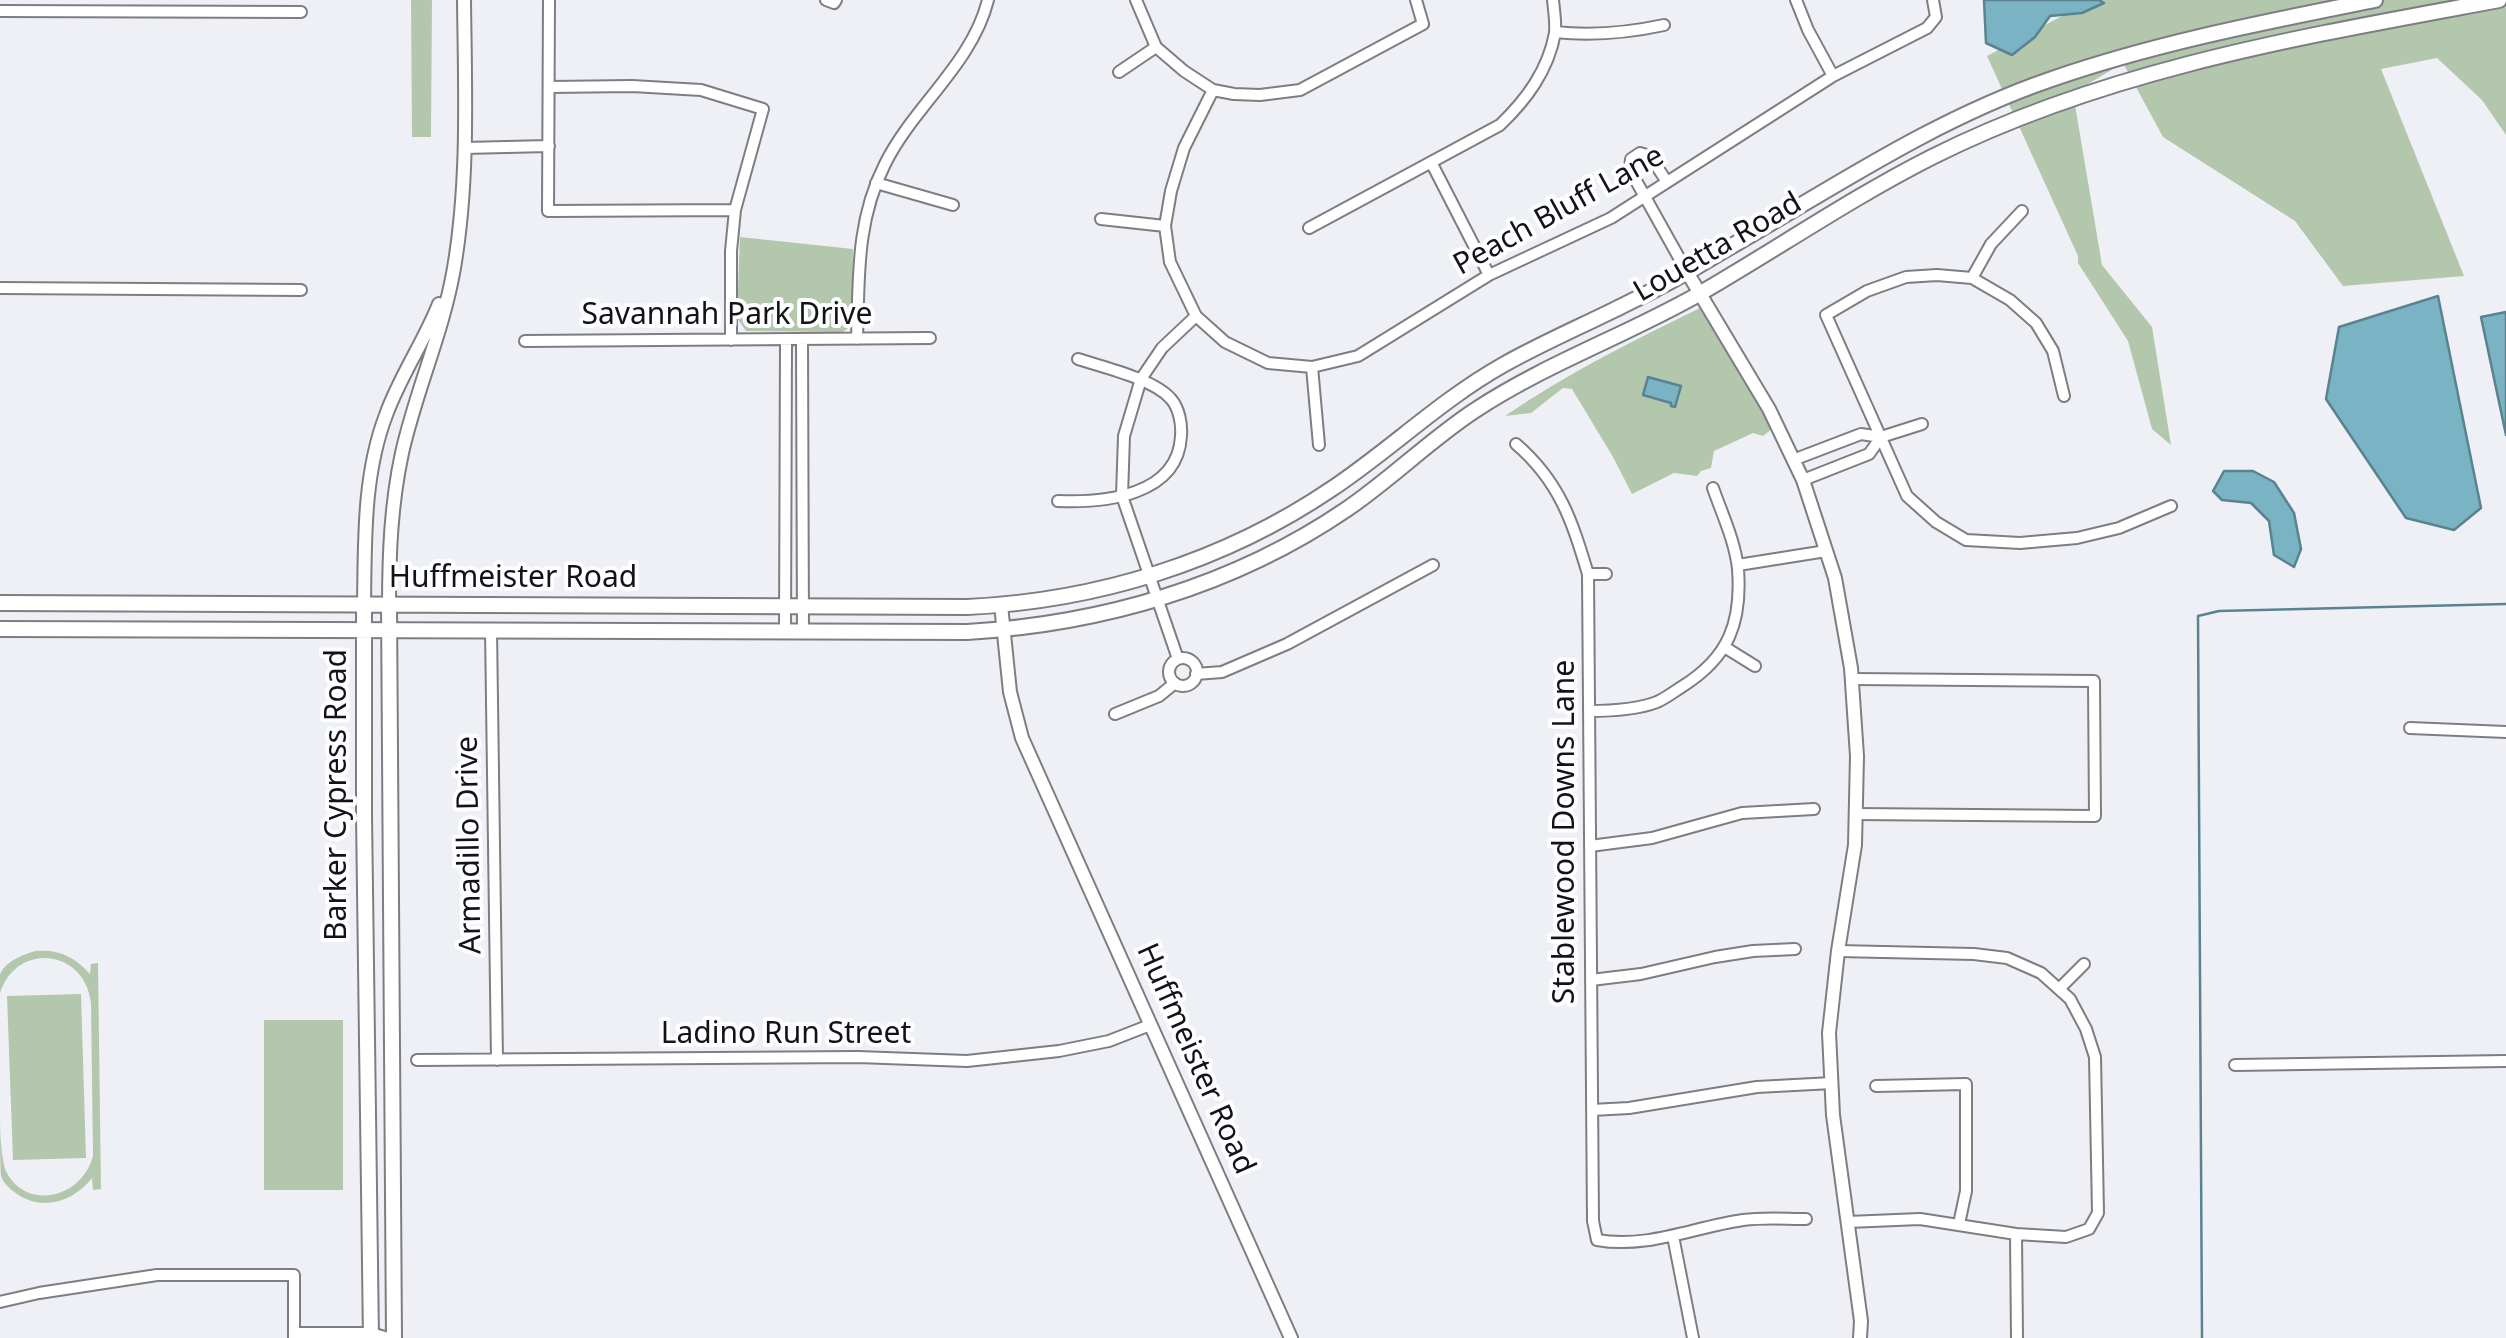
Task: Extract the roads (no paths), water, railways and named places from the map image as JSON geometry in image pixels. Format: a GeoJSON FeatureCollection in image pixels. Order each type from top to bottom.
{"type":"FeatureCollection","features":[{"type":"Feature","properties":{"kind":"main road","name":"Louetta Road"},"geometry":{"type":"LineString","coordinates":[[1002,605],[1058,599],[1150,577],[1241,541],[1334,488],[1460,391],[1502,365],[1688,272],[1858,169],[2032,86],[2168,44],[2375,0]]}},
{"type":"Feature","properties":{"kind":"main road","name":"Louetta Road"},"geometry":{"type":"LineString","coordinates":[[1003,630],[1062,623],[1157,600],[1252,563],[1348,508],[1474,412],[1514,387],[1700,294],[1870,190],[2000,125],[2058,102],[2180,65],[2499,0]]}},
{"type":"Feature","properties":{"kind":"main road"},"geometry":{"type":"LineString","coordinates":[[1502,365],[1514,387]]}},
{"type":"Feature","properties":{"kind":"main road"},"geometry":{"type":"LineString","coordinates":[[1334,488],[1348,508]]}},
{"type":"Feature","properties":{"kind":"main road","name":"Huffmeister Road"},"geometry":{"type":"LineString","coordinates":[[0,604],[804,608],[1002,605]]}},
{"type":"Feature","properties":{"kind":"main road","name":"Barker Cypress Road"},"geometry":{"type":"LineString","coordinates":[[364,605],[370,1336]]}},
{"type":"Feature","properties":{"kind":"main road","name":"Barker Cypress Road"},"geometry":{"type":"LineString","coordinates":[[389,606],[391,1338]]}},
{"type":"Feature","properties":{"kind":"main road","name":"Huffmeister Road"},"geometry":{"type":"LineString","coordinates":[[0,629],[785,633],[1003,630]]}},
{"type":"Feature","properties":{"kind":"main road"},"geometry":{"type":"LineString","coordinates":[[364,815],[391,814]]}},
{"type":"Feature","properties":{"kind":"main road"},"geometry":{"type":"LineString","coordinates":[[366,994],[392,994]]}},
{"type":"Feature","properties":{"kind":"street","name":"Barker Cypress Road"},"geometry":{"type":"LineString","coordinates":[[389,606],[392,518],[401,459],[454,269],[462,210],[464,0]]}},
{"type":"Feature","properties":{"kind":"street"},"geometry":{"type":"LineString","coordinates":[[549,0],[548,211],[736,210]]}},
{"type":"Feature","properties":{"kind":"street"},"geometry":{"type":"LineString","coordinates":[[857,339],[860,241],[876,183],[886,161],[965,50],[988,0]]}},
{"type":"Feature","properties":{"kind":"street"},"geometry":{"type":"LineString","coordinates":[[1136,0],[1156,47],[1184,72],[1213,90],[1260,95],[1300,90],[1423,24],[1416,0]]}},
{"type":"Feature","properties":{"kind":"street"},"geometry":{"type":"LineString","coordinates":[[1309,228],[1500,125],[1539,80],[1555,32],[1553,0]]}},
{"type":"Feature","properties":{"kind":"street"},"geometry":{"type":"LineString","coordinates":[[1796,0],[1833,76]]}},
{"type":"Feature","properties":{"kind":"street","name":"Peach Bluff Lane"},"geometry":{"type":"LineString","coordinates":[[1196,316],[1224,342],[1268,363],[1312,367],[1358,356],[1489,275],[1611,218],[1833,76],[1928,28],[1936,17],[1933,0]]}},
{"type":"Feature","properties":{"kind":"street"},"geometry":{"type":"LineString","coordinates":[[0,11],[301,12]]}},
{"type":"Feature","properties":{"kind":"street"},"geometry":{"type":"LineString","coordinates":[[1555,32],[1612,34],[1664,25]]}},
{"type":"Feature","properties":{"kind":"street"},"geometry":{"type":"LineString","coordinates":[[1119,72],[1156,47]]}},
{"type":"Feature","properties":{"kind":"street"},"geometry":{"type":"LineString","coordinates":[[550,86],[701,90],[763,109],[736,210],[731,340]]}},
{"type":"Feature","properties":{"kind":"street"},"geometry":{"type":"LineString","coordinates":[[1178,658],[1122,496],[1124,436],[1141,379],[1162,348],[1196,316],[1170,262],[1166,226],[1184,148],[1213,90]]}},
{"type":"Feature","properties":{"kind":"street"},"geometry":{"type":"LineString","coordinates":[[464,148],[549,146]]}},
{"type":"Feature","properties":{"kind":"street"},"geometry":{"type":"LineString","coordinates":[[1667,182],[1650,156],[1640,153],[1632,159],[1630,170],[1644,198],[1769,409],[1803,480],[1835,578],[1852,679],[1857,756],[1855,845],[1830,1032],[1833,1115],[1861,1321],[1860,1338]]}},
{"type":"Feature","properties":{"kind":"street"},"geometry":{"type":"LineString","coordinates":[[1432,162],[1489,275]]}},
{"type":"Feature","properties":{"kind":"street"},"geometry":{"type":"LineString","coordinates":[[876,183],[953,204]]}},
{"type":"Feature","properties":{"kind":"street"},"geometry":{"type":"LineString","coordinates":[[1972,278],[1991,244],[2022,211]]}},
{"type":"Feature","properties":{"kind":"street"},"geometry":{"type":"LineString","coordinates":[[1101,219],[1166,226]]}},
{"type":"Feature","properties":{"kind":"street","name":"Barker Cypress Road"},"geometry":{"type":"LineString","coordinates":[[364,605],[368,497],[385,416],[454,269]]}},
{"type":"Feature","properties":{"kind":"street"},"geometry":{"type":"LineString","coordinates":[[2064,396],[2053,350],[2036,323],[2010,300],[1972,278],[1906,277],[1867,291],[1826,314],[1907,496],[1936,522],[1966,540],[2020,543],[2077,538],[2119,528],[2172,506]]}},
{"type":"Feature","properties":{"kind":"street"},"geometry":{"type":"LineString","coordinates":[[0,288],[301,290]]}},
{"type":"Feature","properties":{"kind":"street","name":"Savannah Park Drive"},"geometry":{"type":"LineString","coordinates":[[525,340],[930,338]]}},
{"type":"Feature","properties":{"kind":"street"},"geometry":{"type":"LineString","coordinates":[[785,633],[786,340]]}},
{"type":"Feature","properties":{"kind":"street"},"geometry":{"type":"LineString","coordinates":[[802,340],[803,633]]}},
{"type":"Feature","properties":{"kind":"street"},"geometry":{"type":"LineString","coordinates":[[1058,502],[1094,502],[1142,490],[1167,473],[1181,450],[1182,424],[1171,399],[1141,379],[1078,359]]}},
{"type":"Feature","properties":{"kind":"street"},"geometry":{"type":"LineString","coordinates":[[1312,367],[1319,445]]}},
{"type":"Feature","properties":{"kind":"street"},"geometry":{"type":"LineString","coordinates":[[1794,460],[1862,434],[1880,436],[1922,424]]}},
{"type":"Feature","properties":{"kind":"street"},"geometry":{"type":"LineString","coordinates":[[1803,480],[1869,454],[1880,436]]}},
{"type":"Feature","properties":{"kind":"street","name":"Stablewood Downs Lane"},"geometry":{"type":"LineString","coordinates":[[1516,444],[1558,492],[1572,520],[1588,574],[1593,1221],[1597,1240],[1617,1244],[1672,1236]]}},
{"type":"Feature","properties":{"kind":"street"},"geometry":{"type":"LineString","coordinates":[[376,452],[401,459]]}},
{"type":"Feature","properties":{"kind":"street"},"geometry":{"type":"LineString","coordinates":[[786,478],[802,477]]}},
{"type":"Feature","properties":{"kind":"street"},"geometry":{"type":"LineString","coordinates":[[1589,712],[1658,702],[1700,676],[1726,648],[1738,604],[1738,565],[1713,488]]}},
{"type":"Feature","properties":{"kind":"street"},"geometry":{"type":"LineString","coordinates":[[1738,565],[1826,552]]}},
{"type":"Feature","properties":{"kind":"street"},"geometry":{"type":"LineString","coordinates":[[1115,714],[1159,696],[1175,683],[1188,684],[1196,674],[1222,672],[1287,644],[1434,565]]}},
{"type":"Feature","properties":{"kind":"street"},"geometry":{"type":"LineString","coordinates":[[1588,574],[1606,574]]}},
{"type":"Feature","properties":{"kind":"street","name":"Huffmeister Road"},"geometry":{"type":"LineString","coordinates":[[1002,605],[1010,692],[1022,738],[1291,1338]]}},
{"type":"Feature","properties":{"kind":"street","name":"Armadillo Drive"},"geometry":{"type":"LineString","coordinates":[[491,630],[497,1060]]}},
{"type":"Feature","properties":{"kind":"street"},"geometry":{"type":"LineString","coordinates":[[1726,648],[1754,666]]}},
{"type":"Feature","properties":{"kind":"street"},"geometry":{"type":"LineString","coordinates":[[1178,658],[1193,662],[1196,674]]}},
{"type":"Feature","properties":{"kind":"street"},"geometry":{"type":"LineString","coordinates":[[1175,683],[1169,671],[1178,658]]}},
{"type":"Feature","properties":{"kind":"street"},"geometry":{"type":"LineString","coordinates":[[1852,679],[2094,680],[2095,816],[1856,814]]}},
{"type":"Feature","properties":{"kind":"street"},"geometry":{"type":"LineString","coordinates":[[2410,728],[2506,732]]}},
{"type":"Feature","properties":{"kind":"street"},"geometry":{"type":"LineString","coordinates":[[1590,846],[1652,838],[1742,813],[1814,809]]}},
{"type":"Feature","properties":{"kind":"street"},"geometry":{"type":"LineString","coordinates":[[1591,980],[1641,974],[1714,956],[1795,949]]}},
{"type":"Feature","properties":{"kind":"street"},"geometry":{"type":"LineString","coordinates":[[1838,951],[2008,958],[2040,973],[2070,999],[2095,1057],[2098,1212],[2089,1229],[2066,1237],[2016,1234],[1920,1219],[1848,1222]]}},
{"type":"Feature","properties":{"kind":"street"},"geometry":{"type":"LineString","coordinates":[[2059,989],[2084,964]]}},
{"type":"Feature","properties":{"kind":"street","name":"Ladino Run Street"},"geometry":{"type":"LineString","coordinates":[[417,1060],[967,1061],[1059,1051],[1109,1041],[1150,1025]]}},
{"type":"Feature","properties":{"kind":"street"},"geometry":{"type":"LineString","coordinates":[[2235,1065],[2506,1061]]}},
{"type":"Feature","properties":{"kind":"street"},"geometry":{"type":"LineString","coordinates":[[1592,1110],[1629,1108],[1757,1087],[1832,1084]]}},
{"type":"Feature","properties":{"kind":"street"},"geometry":{"type":"LineString","coordinates":[[1876,1086],[1966,1084],[1966,1191],[1959,1224]]}},
{"type":"Feature","properties":{"kind":"street"},"geometry":{"type":"LineString","coordinates":[[1693,1338],[1672,1236],[1745,1220],[1806,1219]]}},
{"type":"Feature","properties":{"kind":"street"},"geometry":{"type":"LineString","coordinates":[[2016,1234],[2017,1338]]}},
{"type":"Feature","properties":{"kind":"street"},"geometry":{"type":"LineString","coordinates":[[0,1302],[39,1292],[157,1275],[294,1275],[294,1335],[391,1338]]}},
{"type":"Feature","properties":{"kind":"water"},"geometry":{"type":"Polygon","coordinates":[[[1984,0],[2104,3],[2082,13],[2050,16],[2035,37],[2012,55],[1986,43],[1984,0]]]}},
{"type":"Feature","properties":{"kind":"water"},"geometry":{"type":"Polygon","coordinates":[[[2438,296],[2481,508],[2454,530],[2406,518],[2326,399],[2339,327],[2438,296]]]}},
{"type":"Feature","properties":{"kind":"water"},"geometry":{"type":"Polygon","coordinates":[[[2506,312],[2506,435],[2481,317],[2506,312]]]}},
{"type":"Feature","properties":{"kind":"water"},"geometry":{"type":"Polygon","coordinates":[[[1648,377],[1681,386],[1675,407],[1643,395],[1648,377]]]}},
{"type":"Feature","properties":{"kind":"water"},"geometry":{"type":"Polygon","coordinates":[[[2224,471],[2253,471],[2274,482],[2294,513],[2301,549],[2294,567],[2274,555],[2269,521],[2251,503],[2222,500],[2213,491],[2224,471]]]}},
{"type":"Feature","properties":{"kind":"waterway"},"geometry":{"type":"LineString","coordinates":[[2202,1338],[2198,616],[2219,611],[2506,604]]}}]}
